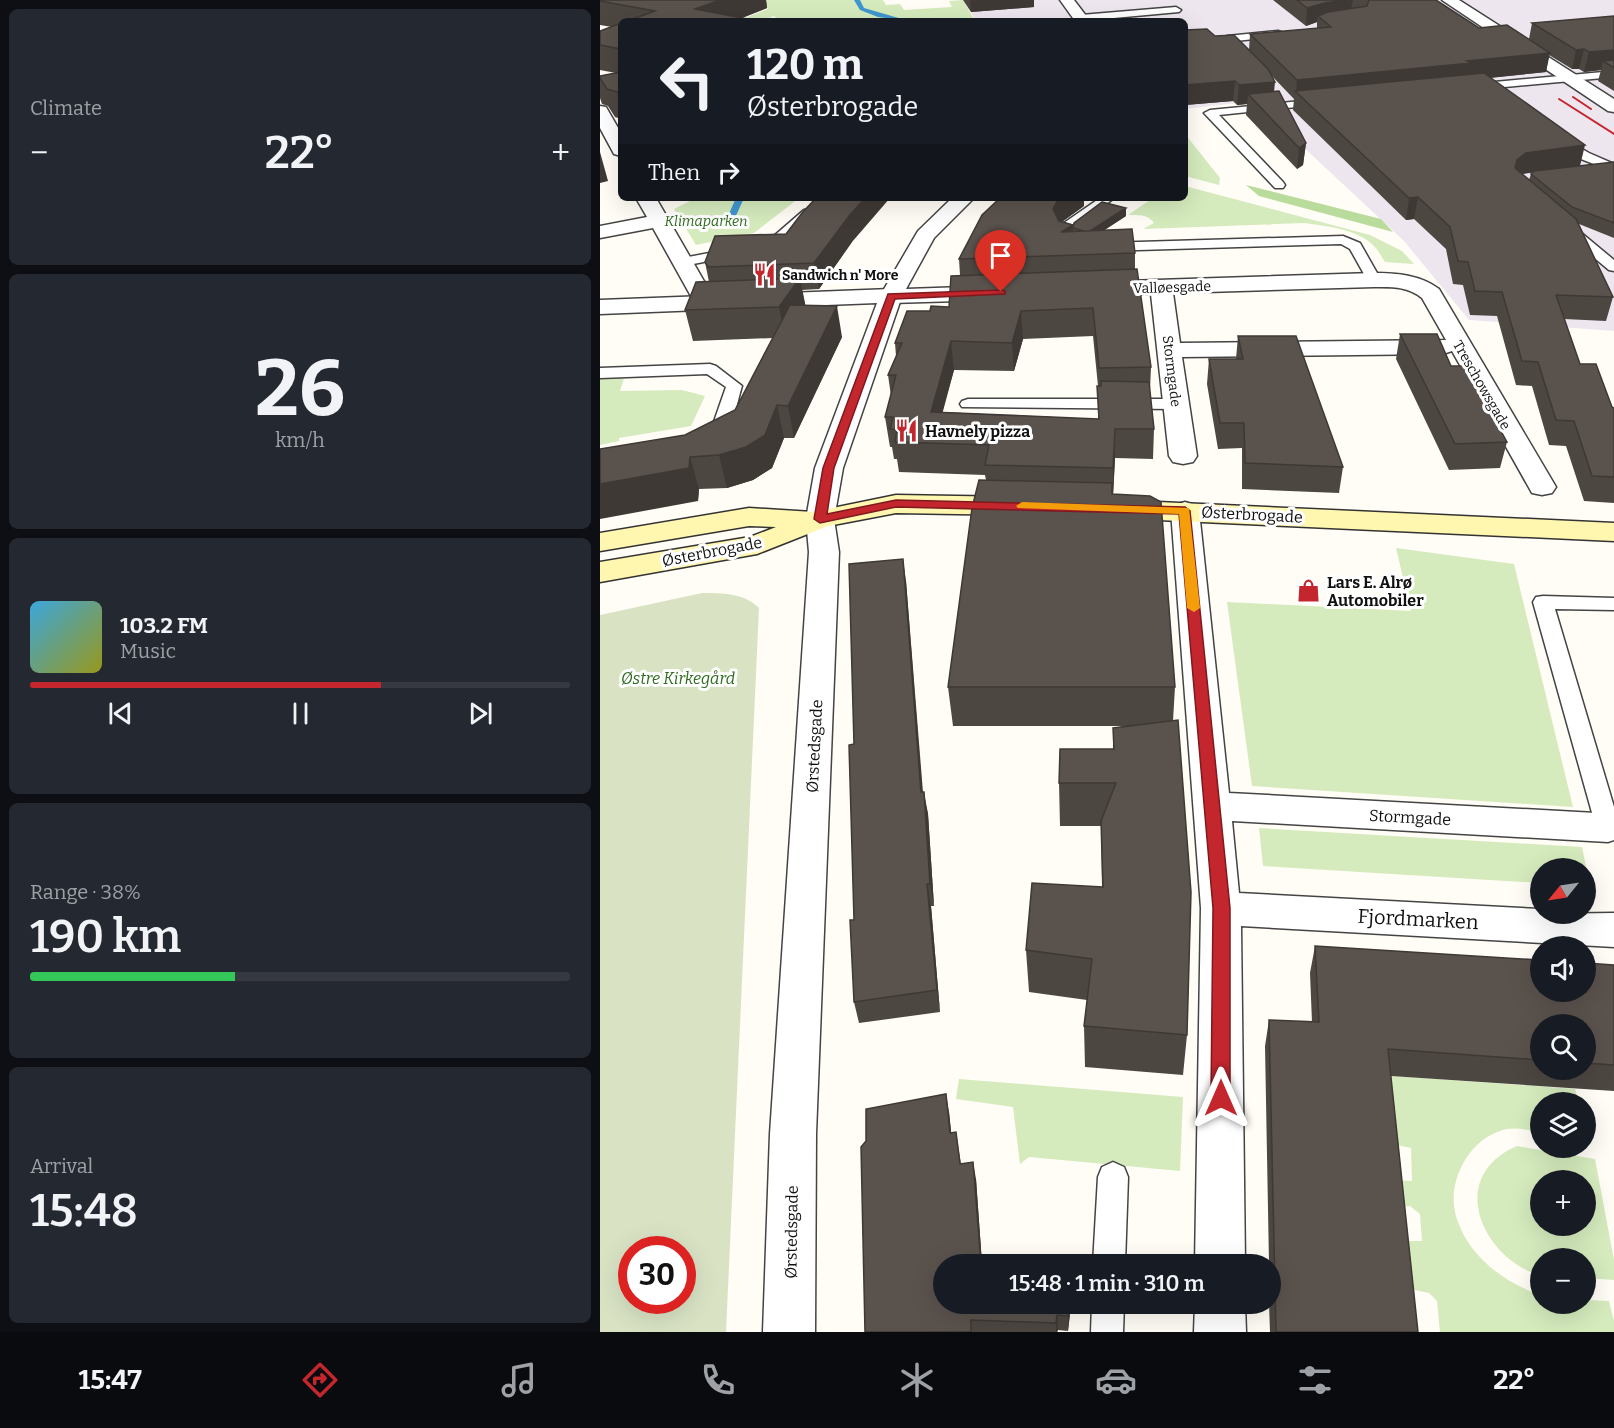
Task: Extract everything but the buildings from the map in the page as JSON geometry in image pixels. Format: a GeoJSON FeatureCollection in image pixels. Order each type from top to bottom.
{"type":"FeatureCollection","features":[{"type":"Feature","properties":{"kind":"main road","name":"Østerbrogade"},"geometry":{"type":"LineString","coordinates":[[600,572],[757,545],[820,519],[896,504],[1042,506]]}},
{"type":"Feature","properties":{"kind":"main road","name":"Østerbrogade"},"geometry":{"type":"LineString","coordinates":[[1089,508],[1614,532]]}},
{"type":"Feature","properties":{"kind":"main road","name":"Østerbrogade"},"geometry":{"type":"LineString","coordinates":[[600,542],[749,517],[820,519]]}},
{"type":"Feature","properties":{"kind":"street"},"geometry":{"type":"LineString","coordinates":[[1067,0],[1080,18]]}},
{"type":"Feature","properties":{"kind":"street"},"geometry":{"type":"LineString","coordinates":[[1449,0],[1614,107]]}},
{"type":"Feature","properties":{"kind":"street"},"geometry":{"type":"LineString","coordinates":[[618,102],[600,110],[618,145]]}},
{"type":"Feature","properties":{"kind":"street"},"geometry":{"type":"LineString","coordinates":[[600,155],[618,152]]}},
{"type":"Feature","properties":{"kind":"street"},"geometry":{"type":"LineString","coordinates":[[648,201],[705,302]]}},
{"type":"Feature","properties":{"kind":"street","name":"Ørstedsgade"},"geometry":{"type":"LineString","coordinates":[[789,1332],[793,1134],[824,552],[820,519],[831,462],[891,296],[924,235],[961,201]]}},
{"type":"Feature","properties":{"kind":"street"},"geometry":{"type":"LineString","coordinates":[[600,232],[658,221]]}},
{"type":"Feature","properties":{"kind":"street","name":"Valløesgade"},"geometry":{"type":"LineString","coordinates":[[1070,290],[1374,279],[1400,280],[1420,285]]}},
{"type":"Feature","properties":{"kind":"street","name":"Treschowsgade"},"geometry":{"type":"LineString","coordinates":[[1420,285],[1431,294],[1542,487]]}},
{"type":"Feature","properties":{"kind":"street","name":"Stormgade"},"geometry":{"type":"LineString","coordinates":[[1161,287],[1183,456]]}},
{"type":"Feature","properties":{"kind":"street"},"geometry":{"type":"LineString","coordinates":[[600,307],[1013,292]]}},
{"type":"Feature","properties":{"kind":"street"},"geometry":{"type":"LineString","coordinates":[[1169,350],[1460,347]]}},
{"type":"Feature","properties":{"kind":"street"},"geometry":{"type":"LineString","coordinates":[[1185,511],[1221,908],[1220,1254]]}},
{"type":"Feature","properties":{"kind":"street","name":"Stormgade"},"geometry":{"type":"LineString","coordinates":[[1212,806],[1608,827]]}},
{"type":"Feature","properties":{"kind":"street","name":"Fjordmarken"},"geometry":{"type":"LineString","coordinates":[[1221,908],[1614,930]]}},
{"type":"Feature","properties":{"kind":"street"},"geometry":{"type":"LineString","coordinates":[[1220,1314],[1220,1332]]}},
{"type":"Feature","properties":{"kind":"lane"},"geometry":{"type":"LineString","coordinates":[[1101,18],[1176,10]]}},
{"type":"Feature","properties":{"kind":"lane"},"geometry":{"type":"LineString","coordinates":[[1235,47],[1222,39],[1291,33]]}},
{"type":"Feature","properties":{"kind":"lane"},"geometry":{"type":"LineString","coordinates":[[1464,88],[1614,74]]}},
{"type":"Feature","properties":{"kind":"lane"},"geometry":{"type":"LineString","coordinates":[[1487,86],[1505,99]]}},
{"type":"Feature","properties":{"kind":"lane"},"geometry":{"type":"LineString","coordinates":[[1279,186],[1210,113],[1287,101],[1337,101]]}},
{"type":"Feature","properties":{"kind":"lane"},"geometry":{"type":"LineString","coordinates":[[1549,131],[1585,156],[1614,168],[1592,171]]}},
{"type":"Feature","properties":{"kind":"lane"},"geometry":{"type":"LineString","coordinates":[[1104,201],[1066,228],[1063,235],[1065,242],[1090,247],[1343,240],[1354,246],[1374,279]]}},
{"type":"Feature","properties":{"kind":"lane"},"geometry":{"type":"LineString","coordinates":[[683,262],[771,245],[816,207]]}},
{"type":"Feature","properties":{"kind":"lane"},"geometry":{"type":"LineString","coordinates":[[1558,222],[1614,267]]}},
{"type":"Feature","properties":{"kind":"lane"},"geometry":{"type":"LineString","coordinates":[[600,373],[710,369],[734,386],[718,436],[700,447]]}},
{"type":"Feature","properties":{"kind":"lane"},"geometry":{"type":"LineString","coordinates":[[968,404],[1177,404]]}},
{"type":"Feature","properties":{"kind":"lane"},"geometry":{"type":"LineString","coordinates":[[1608,827],[1543,602],[1614,604]]}},
{"type":"Feature","properties":{"kind":"lane"},"geometry":{"type":"LineString","coordinates":[[1109,1254],[1113,1177]]}},
{"type":"Feature","properties":{"kind":"lane"},"geometry":{"type":"LineString","coordinates":[[1107,1332],[1108,1314]]}},
{"type":"Feature","properties":{"kind":"shaded area"},"geometry":{"type":"Polygon","coordinates":[[[964,0],[1614,0],[1614,331],[1469,320],[1404,241],[1254,101],[1188,109],[1188,18],[974,18],[964,0]]]}},
{"type":"Feature","properties":{"kind":"green space"},"geometry":{"type":"Polygon","coordinates":[[[761,0],[883,0],[886,5],[900,4],[904,10],[952,7],[949,1],[963,0],[973,18],[776,18],[774,16],[745,18],[768,9],[761,0]]]}},
{"type":"Feature","properties":{"kind":"green space"},"geometry":{"type":"Polygon","coordinates":[[[1188,138],[1220,178],[1219,185],[1188,177],[1188,138]]]}},
{"type":"Feature","properties":{"kind":"green space"},"geometry":{"type":"Polygon","coordinates":[[[1246,185],[1381,219],[1393,232],[1259,196],[1246,185]]]}},
{"type":"Feature","properties":{"kind":"green space"},"geometry":{"type":"Polygon","coordinates":[[[1188,187],[1370,235],[1402,251],[1414,264],[1385,262],[1367,240],[1331,227],[1304,223],[1143,229],[1154,223],[1152,220],[1139,215],[1128,215],[1149,201],[1188,201],[1188,187]]]}},
{"type":"Feature","properties":{"kind":"green space","name":"Klimaparken"},"geometry":{"type":"Polygon","coordinates":[[[690,201],[795,201],[754,233],[696,245],[674,209],[690,201]]]}},
{"type":"Feature","properties":{"kind":"green space"},"geometry":{"type":"Polygon","coordinates":[[[624,378],[620,391],[682,390],[705,396],[691,426],[619,438],[619,441],[600,445],[600,379],[624,378]]]}},
{"type":"Feature","properties":{"kind":"green space"},"geometry":{"type":"Polygon","coordinates":[[[1396,548],[1514,564],[1573,807],[1252,786],[1227,602],[1411,611],[1396,548]]]}},
{"type":"Feature","properties":{"kind":"green space","name":"Østre Kirkegård"},"geometry":{"type":"Polygon","coordinates":[[[702,593],[725,594],[747,599],[759,608],[726,1332],[600,1332],[600,615],[702,593]]]}},
{"type":"Feature","properties":{"kind":"green space"},"geometry":{"type":"Polygon","coordinates":[[[1259,828],[1582,847],[1584,858],[1530,858],[1530,882],[1263,866],[1259,828]]]}},
{"type":"Feature","properties":{"kind":"green space"},"geometry":{"type":"Polygon","coordinates":[[[1380,1075],[1575,1089],[1576,1092],[1530,1092],[1530,1130],[1510,1129],[1500,1131],[1479,1143],[1463,1163],[1458,1175],[1455,1187],[1455,1212],[1467,1241],[1487,1264],[1499,1274],[1530,1291],[1530,1314],[1596,1314],[1596,1300],[1609,1301],[1614,1332],[1440,1332],[1437,1301],[1429,1293],[1400,1287],[1395,1241],[1422,1241],[1420,1214],[1410,1206],[1393,1207],[1390,1180],[1412,1181],[1411,1148],[1387,1143],[1380,1075]]]}},
{"type":"Feature","properties":{"kind":"green space"},"geometry":{"type":"Polygon","coordinates":[[[959,1079],[1183,1097],[1180,1171],[1029,1157],[1020,1164],[1013,1107],[956,1099],[959,1079]]]}},
{"type":"Feature","properties":{"kind":"green space"},"geometry":{"type":"Polygon","coordinates":[[[1517,1146],[1530,1148],[1530,1158],[1595,1159],[1614,1260],[1614,1280],[1596,1279],[1596,1248],[1530,1248],[1530,1271],[1500,1251],[1487,1233],[1480,1214],[1478,1195],[1483,1176],[1495,1159],[1517,1146]]]}},
{"type":"Feature","properties":{"kind":"waterway"},"geometry":{"type":"LineString","coordinates":[[857,0],[862,9],[892,18]]}},
{"type":"Feature","properties":{"kind":"waterway"},"geometry":{"type":"LineString","coordinates":[[700,223],[731,218],[739,201]]}},
{"type":"Feature","properties":{"kind":"railway"},"geometry":{"type":"LineString","coordinates":[[1573,97],[1591,109]]}},
{"type":"Feature","properties":{"kind":"railway"},"geometry":{"type":"LineString","coordinates":[[1559,99],[1614,134]]}},
{"type":"Feature","properties":{"kind":"slow traffic"},"geometry":{"type":"LineString","coordinates":[[1022,506],[1185,511],[1194,608]]}},
{"type":"Feature","properties":{"kind":"place","name":"Sandwich n' More"},"geometry":{"type":"Point","coordinates":[764,275]}},
{"type":"Feature","properties":{"kind":"place","name":"Havnely pizza"},"geometry":{"type":"Point","coordinates":[907,431]}},
{"type":"Feature","properties":{"kind":"place","name":"Lars E. Alrø Automobiler"},"geometry":{"type":"Point","coordinates":[1309,591]}},
{"type":"Feature","properties":{"kind":"route"},"geometry":{"type":"LineString","coordinates":[[1001,292],[891,296],[829,468],[820,519],[896,504],[935,503],[1185,511],[1221,908],[1221,1098]]}}]}
